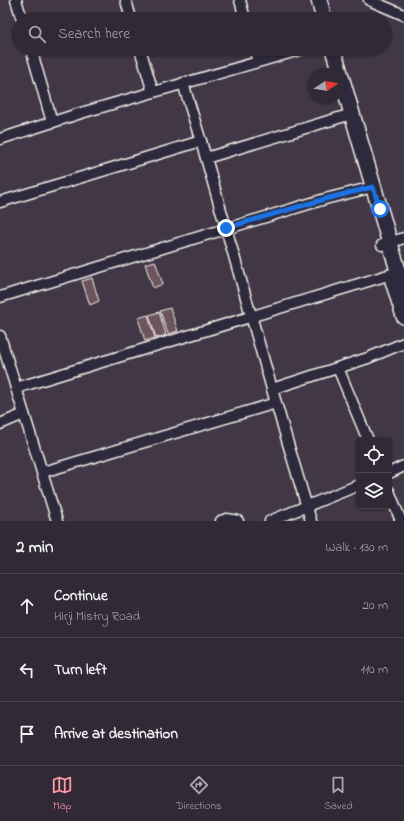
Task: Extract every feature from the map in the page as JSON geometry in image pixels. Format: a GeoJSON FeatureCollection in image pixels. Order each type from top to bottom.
{"type":"FeatureCollection","features":[{"type":"Feature","properties":{"kind":"main road"},"geometry":{"type":"LineString","coordinates":[[311,0],[314,12]]}},
{"type":"Feature","properties":{"kind":"main road"},"geometry":{"type":"LineString","coordinates":[[319,0],[322,12]]}},
{"type":"Feature","properties":{"kind":"main road"},"geometry":{"type":"LineString","coordinates":[[327,56],[330,68]]}},
{"type":"Feature","properties":{"kind":"main road"},"geometry":{"type":"LineString","coordinates":[[335,56],[370,188],[395,273],[404,316]]}},
{"type":"Feature","properties":{"kind":"main road"},"geometry":{"type":"LineString","coordinates":[[341,104],[370,188]]}},
{"type":"Feature","properties":{"kind":"main road"},"geometry":{"type":"LineString","coordinates":[[395,273],[404,291]]}},
{"type":"Feature","properties":{"kind":"street"},"geometry":{"type":"LineString","coordinates":[[16,0],[20,12]]}},
{"type":"Feature","properties":{"kind":"street"},"geometry":{"type":"LineString","coordinates":[[126,0],[130,12]]}},
{"type":"Feature","properties":{"kind":"street"},"geometry":{"type":"LineString","coordinates":[[240,0],[243,12]]}},
{"type":"Feature","properties":{"kind":"street"},"geometry":{"type":"LineString","coordinates":[[369,0],[404,15]]}},
{"type":"Feature","properties":{"kind":"street"},"geometry":{"type":"LineString","coordinates":[[32,56],[52,122]]}},
{"type":"Feature","properties":{"kind":"street"},"geometry":{"type":"LineString","coordinates":[[142,56],[153,92]]}},
{"type":"Feature","properties":{"kind":"street"},"geometry":{"type":"LineString","coordinates":[[256,56],[258,61]]}},
{"type":"Feature","properties":{"kind":"street"},"geometry":{"type":"LineString","coordinates":[[0,139],[52,122],[277,56]]}},
{"type":"Feature","properties":{"kind":"street"},"geometry":{"type":"LineString","coordinates":[[183,83],[311,521]]}},
{"type":"Feature","properties":{"kind":"street"},"geometry":{"type":"LineString","coordinates":[[206,158],[345,116]]}},
{"type":"Feature","properties":{"kind":"street"},"geometry":{"type":"LineString","coordinates":[[0,202],[201,141]]}},
{"type":"Feature","properties":{"kind":"street"},"geometry":{"type":"LineString","coordinates":[[0,297],[226,228],[325,199],[370,188]]}},
{"type":"Feature","properties":{"kind":"street"},"geometry":{"type":"LineString","coordinates":[[386,244],[404,238]]}},
{"type":"Feature","properties":{"kind":"street"},"geometry":{"type":"LineString","coordinates":[[16,388],[395,273]]}},
{"type":"Feature","properties":{"kind":"street"},"geometry":{"type":"LineString","coordinates":[[0,336],[57,521]]}},
{"type":"Feature","properties":{"kind":"street"},"geometry":{"type":"LineString","coordinates":[[272,389],[379,354],[404,343]]}},
{"type":"Feature","properties":{"kind":"street"},"geometry":{"type":"LineString","coordinates":[[338,368],[367,437]]}},
{"type":"Feature","properties":{"kind":"street"},"geometry":{"type":"LineString","coordinates":[[43,472],[276,403]]}},
{"type":"Feature","properties":{"kind":"street"},"geometry":{"type":"LineString","coordinates":[[0,424],[24,414]]}},
{"type":"Feature","properties":{"kind":"street"},"geometry":{"type":"LineString","coordinates":[[392,472],[404,466]]}},
{"type":"Feature","properties":{"kind":"street"},"geometry":{"type":"LineString","coordinates":[[270,521],[306,505],[356,486]]}},
{"type":"Feature","properties":{"kind":"street"},"geometry":{"type":"LineString","coordinates":[[392,498],[401,521]]}},
{"type":"Feature","properties":{"kind":"street"},"geometry":{"type":"LineString","coordinates":[[221,521],[227,519],[238,521]]}},
{"type":"Feature","properties":{"kind":"building"},"geometry":{"type":"Polygon","coordinates":[[[155,261],[163,284],[153,288],[145,264],[155,261]]]}},
{"type":"Feature","properties":{"kind":"building"},"geometry":{"type":"Polygon","coordinates":[[[92,278],[99,301],[90,305],[82,281],[92,278]]]}},
{"type":"Feature","properties":{"kind":"building"},"geometry":{"type":"Polygon","coordinates":[[[170,308],[178,331],[168,334],[160,311],[170,308]]]}},
{"type":"Feature","properties":{"kind":"building"},"geometry":{"type":"Polygon","coordinates":[[[159,312],[166,335],[156,338],[149,315],[159,312]]]}},
{"type":"Feature","properties":{"kind":"building"},"geometry":{"type":"Polygon","coordinates":[[[148,315],[155,338],[145,341],[138,318],[148,315]]]}},
{"type":"Feature","properties":{"kind":"route"},"geometry":{"type":"LineString","coordinates":[[226,228],[325,199],[373,187],[380,209]]}}]}
